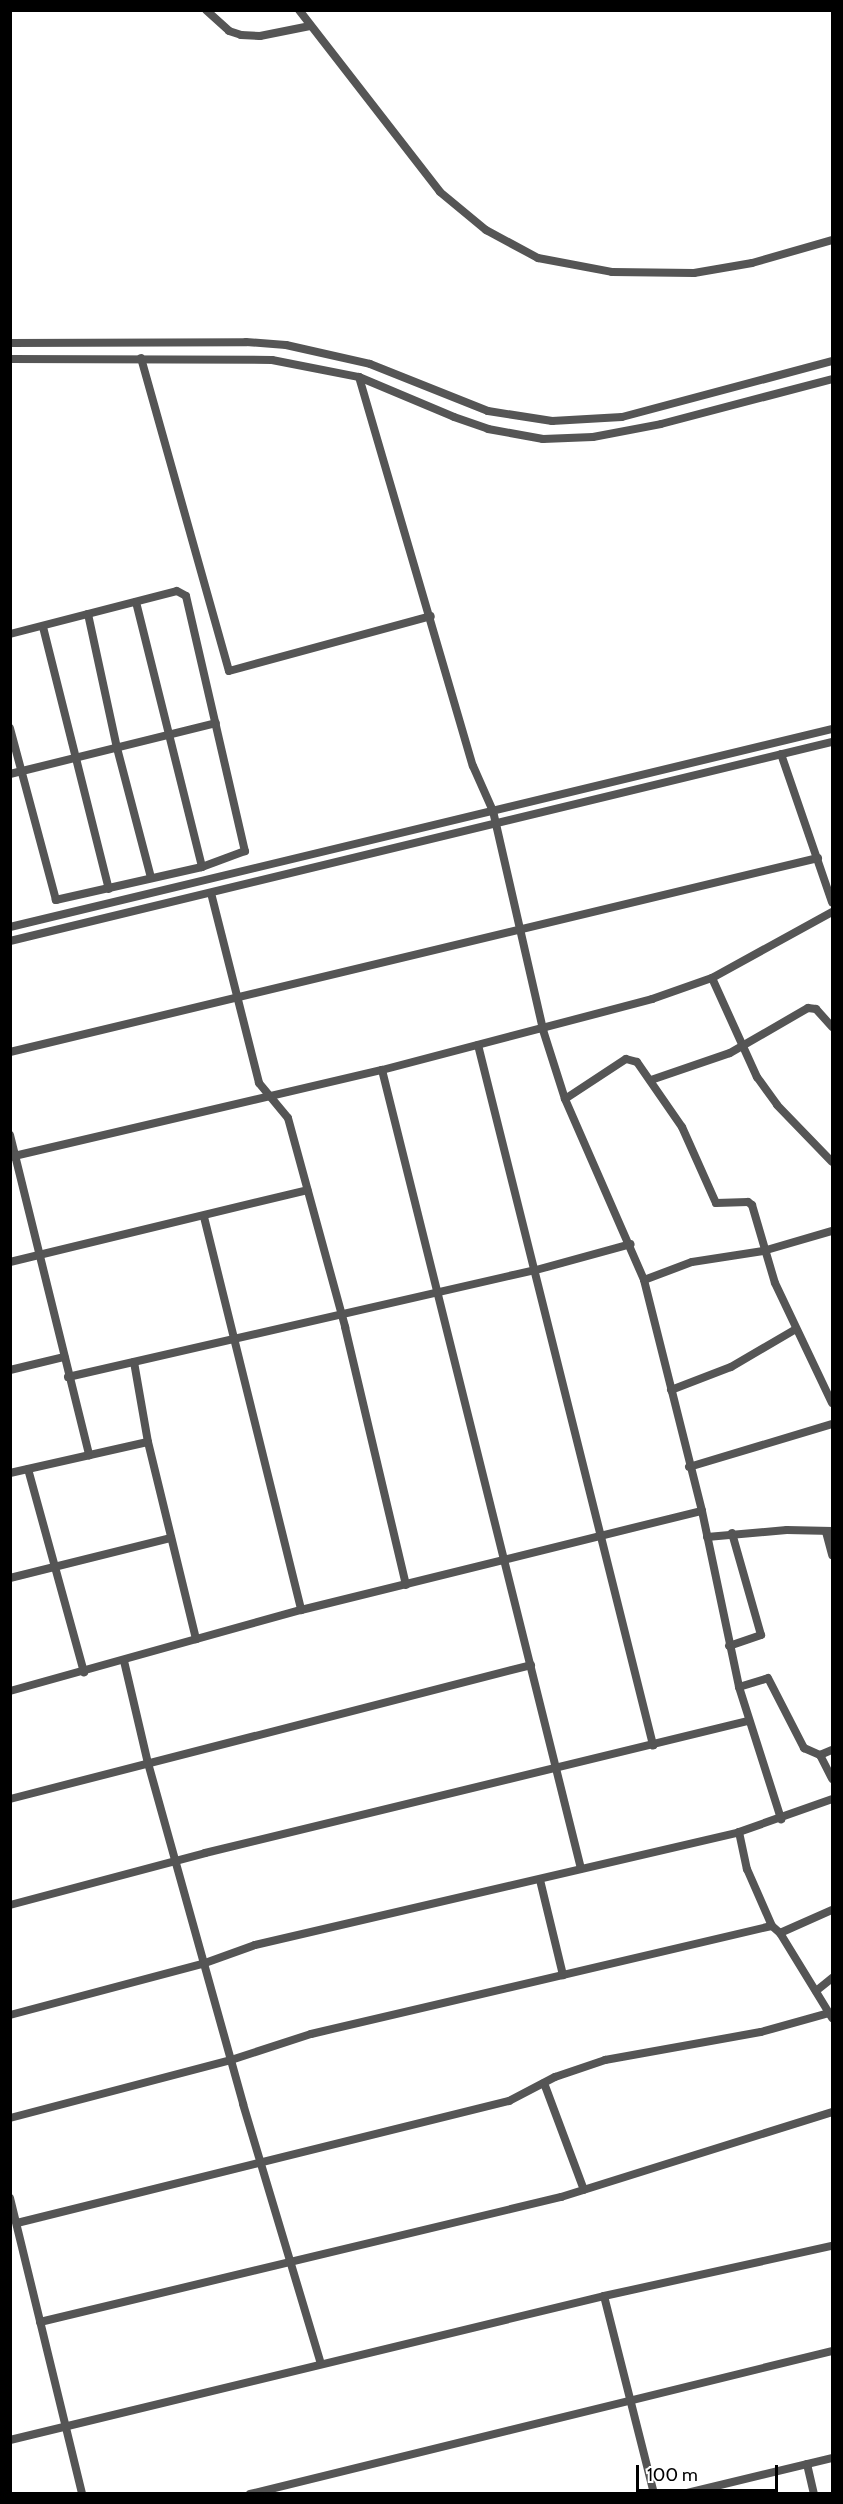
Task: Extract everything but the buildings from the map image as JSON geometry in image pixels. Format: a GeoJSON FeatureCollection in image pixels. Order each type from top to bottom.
{"type":"FeatureCollection","features":[{"type":"Feature","properties":{"kind":"street"},"geometry":{"type":"LineString","coordinates":[[206,10],[229,31],[241,35],[260,36],[310,26]]}},
{"type":"Feature","properties":{"kind":"street"},"geometry":{"type":"LineString","coordinates":[[298,10],[440,192],[486,230],[538,258],[612,272],[694,273],[752,263],[832,240]]}},
{"type":"Feature","properties":{"kind":"street"},"geometry":{"type":"LineString","coordinates":[[10,343],[246,342],[286,345],[370,364],[488,411],[552,421],[622,417],[832,361]]}},
{"type":"Feature","properties":{"kind":"street"},"geometry":{"type":"LineString","coordinates":[[141,358],[229,671],[431,616]]}},
{"type":"Feature","properties":{"kind":"street"},"geometry":{"type":"LineString","coordinates":[[10,359],[273,360],[359,377],[488,429],[543,439],[593,437],[661,424],[832,379]]}},
{"type":"Feature","properties":{"kind":"street"},"geometry":{"type":"LineString","coordinates":[[359,377],[431,616],[473,766],[493,811],[543,1030],[565,1100],[632,1245],[644,1280],[689,1467],[702,1511],[739,1687],[781,1819]]}},
{"type":"Feature","properties":{"kind":"street"},"geometry":{"type":"LineString","coordinates":[[10,634],[177,591],[186,596],[245,851],[202,867],[60,901],[53,897],[10,728]]}},
{"type":"Feature","properties":{"kind":"street"},"geometry":{"type":"LineString","coordinates":[[136,602],[202,867]]}},
{"type":"Feature","properties":{"kind":"street"},"geometry":{"type":"LineString","coordinates":[[88,614],[117,748],[151,878]]}},
{"type":"Feature","properties":{"kind":"street"},"geometry":{"type":"LineString","coordinates":[[42,627],[109,889]]}},
{"type":"Feature","properties":{"kind":"street"},"geometry":{"type":"LineString","coordinates":[[10,774],[216,723]]}},
{"type":"Feature","properties":{"kind":"street"},"geometry":{"type":"LineString","coordinates":[[10,927],[832,729]]}},
{"type":"Feature","properties":{"kind":"street"},"geometry":{"type":"LineString","coordinates":[[10,941],[832,742]]}},
{"type":"Feature","properties":{"kind":"street"},"geometry":{"type":"LineString","coordinates":[[781,754],[832,902]]}},
{"type":"Feature","properties":{"kind":"street"},"geometry":{"type":"LineString","coordinates":[[10,1052],[818,858]]}},
{"type":"Feature","properties":{"kind":"street"},"geometry":{"type":"LineString","coordinates":[[211,893],[235,999],[259,1083],[266,1094],[281,1106],[288,1118],[341,1316],[406,1585]]}},
{"type":"Feature","properties":{"kind":"street"},"geometry":{"type":"LineString","coordinates":[[13,1156],[266,1094],[382,1070],[543,1030],[712,978],[832,912]]}},
{"type":"Feature","properties":{"kind":"street"},"geometry":{"type":"LineString","coordinates":[[712,978],[741,1047],[777,1105],[832,1162]]}},
{"type":"Feature","properties":{"kind":"street"},"geometry":{"type":"LineString","coordinates":[[651,1080],[741,1047],[808,1008],[816,1009],[832,1027]]}},
{"type":"Feature","properties":{"kind":"street"},"geometry":{"type":"LineString","coordinates":[[478,1045],[653,1745]]}},
{"type":"Feature","properties":{"kind":"street"},"geometry":{"type":"LineString","coordinates":[[565,1100],[626,1059],[637,1062],[682,1127],[716,1203],[720,1206],[748,1202],[752,1205],[763,1251],[796,1329],[832,1403]]}},
{"type":"Feature","properties":{"kind":"street"},"geometry":{"type":"LineString","coordinates":[[382,1070],[581,1869]]}},
{"type":"Feature","properties":{"kind":"street"},"geometry":{"type":"LineString","coordinates":[[10,1135],[13,1156],[40,1254],[88,1455]]}},
{"type":"Feature","properties":{"kind":"street"},"geometry":{"type":"LineString","coordinates":[[10,1262],[307,1191]]}},
{"type":"Feature","properties":{"kind":"street"},"geometry":{"type":"LineString","coordinates":[[204,1217],[301,1610]]}},
{"type":"Feature","properties":{"kind":"street"},"geometry":{"type":"LineString","coordinates":[[644,1280],[692,1263],[763,1251],[832,1231]]}},
{"type":"Feature","properties":{"kind":"street"},"geometry":{"type":"LineString","coordinates":[[68,1377],[235,1337],[341,1316],[632,1245]]}},
{"type":"Feature","properties":{"kind":"street"},"geometry":{"type":"LineString","coordinates":[[671,1390],[731,1367],[796,1329]]}},
{"type":"Feature","properties":{"kind":"street"},"geometry":{"type":"LineString","coordinates":[[10,1370],[64,1357]]}},
{"type":"Feature","properties":{"kind":"street"},"geometry":{"type":"LineString","coordinates":[[134,1362],[148,1442],[196,1640]]}},
{"type":"Feature","properties":{"kind":"street"},"geometry":{"type":"LineString","coordinates":[[689,1467],[832,1424]]}},
{"type":"Feature","properties":{"kind":"street"},"geometry":{"type":"LineString","coordinates":[[10,1473],[148,1442]]}},
{"type":"Feature","properties":{"kind":"street"},"geometry":{"type":"LineString","coordinates":[[27,1469],[52,1567],[84,1672]]}},
{"type":"Feature","properties":{"kind":"street"},"geometry":{"type":"LineString","coordinates":[[10,1690],[84,1672],[301,1610],[505,1562],[601,1534],[702,1511]]}},
{"type":"Feature","properties":{"kind":"street"},"geometry":{"type":"LineString","coordinates":[[707,1537],[732,1533],[829,1531],[832,1555]]}},
{"type":"Feature","properties":{"kind":"street"},"geometry":{"type":"LineString","coordinates":[[729,1646],[761,1635],[732,1533]]}},
{"type":"Feature","properties":{"kind":"street"},"geometry":{"type":"LineString","coordinates":[[10,1578],[171,1538]]}},
{"type":"Feature","properties":{"kind":"street"},"geometry":{"type":"LineString","coordinates":[[124,1661],[148,1763],[231,2060],[293,2261],[321,2364]]}},
{"type":"Feature","properties":{"kind":"street"},"geometry":{"type":"LineString","coordinates":[[10,1799],[531,1665]]}},
{"type":"Feature","properties":{"kind":"street"},"geometry":{"type":"LineString","coordinates":[[739,1687],[768,1678],[804,1748],[820,1755],[832,1779]]}},
{"type":"Feature","properties":{"kind":"street"},"geometry":{"type":"LineString","coordinates":[[10,1905],[555,1767],[748,1721]]}},
{"type":"Feature","properties":{"kind":"street"},"geometry":{"type":"LineString","coordinates":[[820,1755],[832,1750]]}},
{"type":"Feature","properties":{"kind":"street"},"geometry":{"type":"LineString","coordinates":[[10,2015],[205,1963],[255,1946],[739,1832],[781,1819],[832,1798]]}},
{"type":"Feature","properties":{"kind":"street"},"geometry":{"type":"LineString","coordinates":[[16,2223],[262,2164],[509,2101],[544,2083],[605,2060],[731,2039],[831,2015],[780,1933],[772,1926],[747,1869],[739,1832]]}},
{"type":"Feature","properties":{"kind":"street"},"geometry":{"type":"LineString","coordinates":[[540,1880],[563,1975]]}},
{"type":"Feature","properties":{"kind":"street"},"geometry":{"type":"LineString","coordinates":[[780,1933],[832,1910]]}},
{"type":"Feature","properties":{"kind":"street"},"geometry":{"type":"LineString","coordinates":[[10,2118],[231,2060],[311,2034],[772,1926]]}},
{"type":"Feature","properties":{"kind":"street"},"geometry":{"type":"LineString","coordinates":[[816,1991],[832,1978]]}},
{"type":"Feature","properties":{"kind":"street"},"geometry":{"type":"LineString","coordinates":[[544,2083],[584,2190]]}},
{"type":"Feature","properties":{"kind":"street"},"geometry":{"type":"LineString","coordinates":[[40,2322],[584,2190],[832,2112]]}},
{"type":"Feature","properties":{"kind":"street"},"geometry":{"type":"LineString","coordinates":[[10,2198],[82,2493]]}},
{"type":"Feature","properties":{"kind":"street"},"geometry":{"type":"LineString","coordinates":[[10,2440],[604,2296],[832,2246]]}},
{"type":"Feature","properties":{"kind":"street"},"geometry":{"type":"LineString","coordinates":[[604,2296],[629,2402],[654,2493]]}},
{"type":"Feature","properties":{"kind":"street"},"geometry":{"type":"LineString","coordinates":[[250,2493],[832,2351]]}},
{"type":"Feature","properties":{"kind":"street"},"geometry":{"type":"LineString","coordinates":[[683,2493],[714,2490],[832,2458]]}},
{"type":"Feature","properties":{"kind":"street"},"geometry":{"type":"LineString","coordinates":[[807,2464],[814,2493]]}}]}
